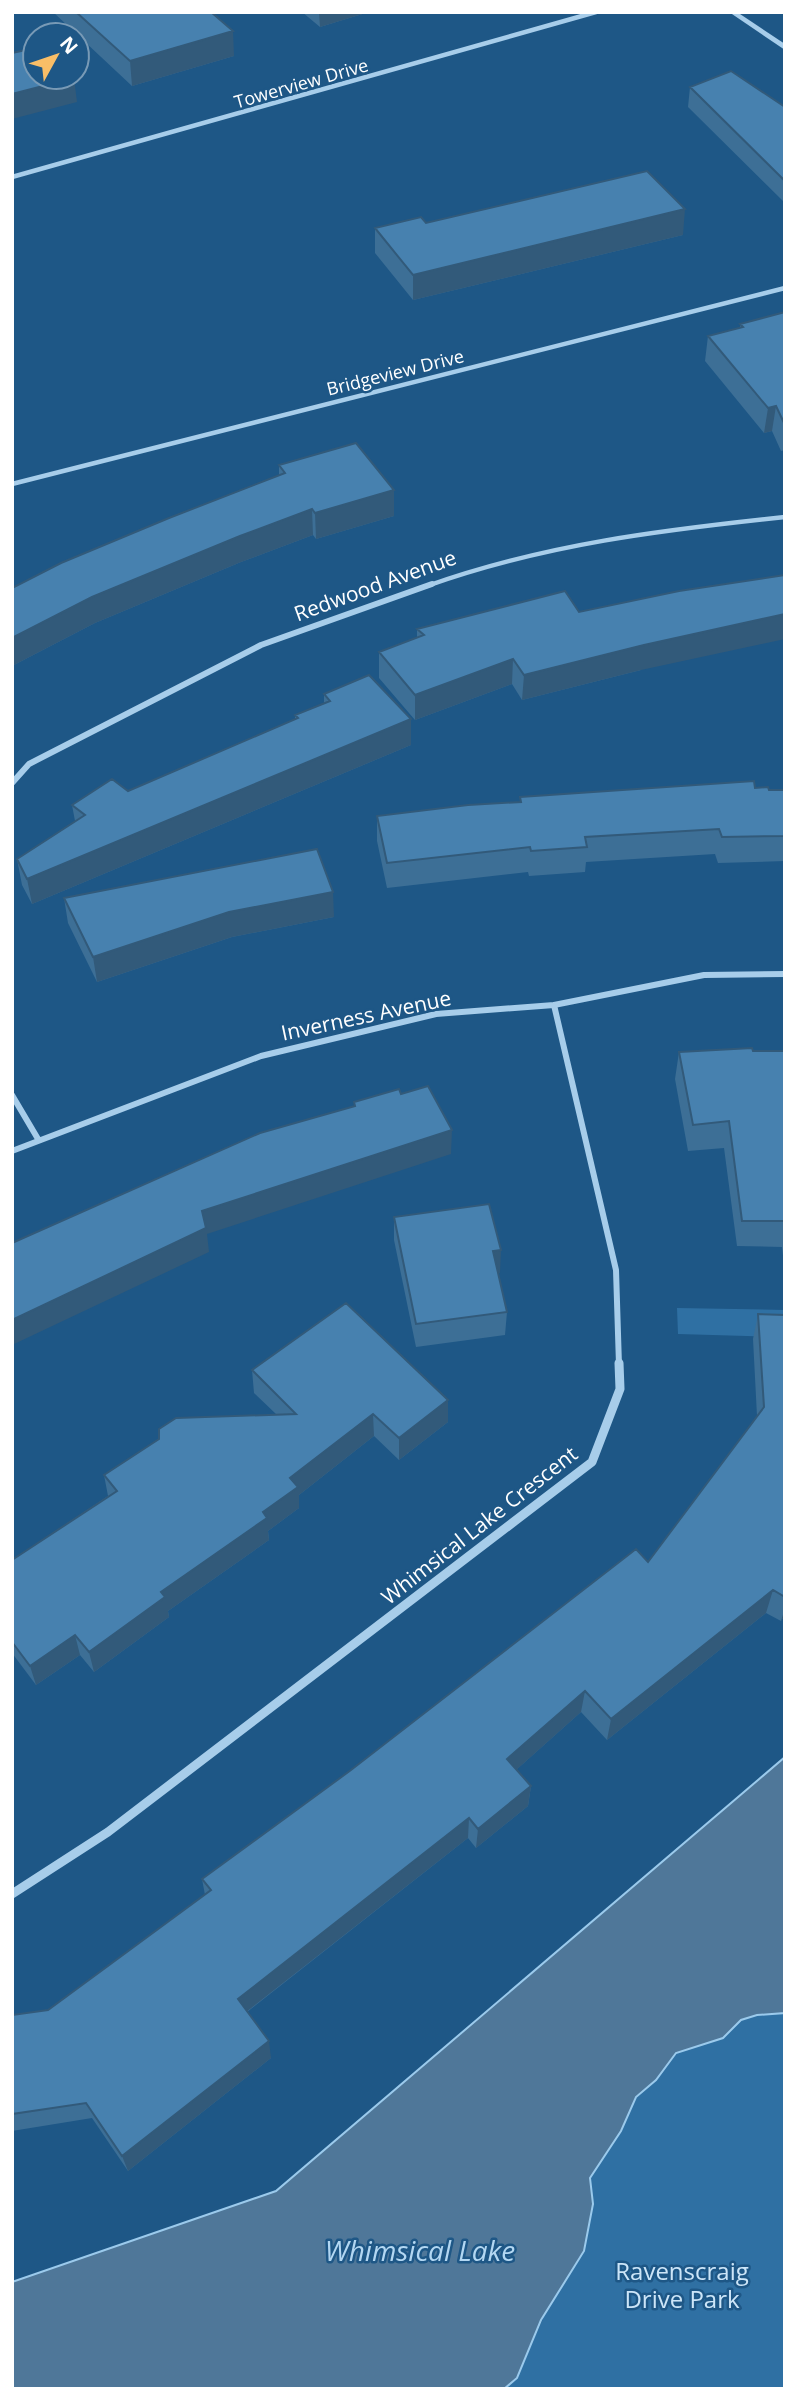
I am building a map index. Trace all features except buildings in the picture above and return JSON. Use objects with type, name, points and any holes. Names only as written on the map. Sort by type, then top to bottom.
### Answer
[{"type":"street","name":"Towerview Drive","points":[[12,177],[596,12]]},
{"type":"street","points":[[732,12],[785,48]]},
{"type":"street","name":"Bridgeview Drive","points":[[12,484],[785,288]]},
{"type":"street","name":"Redwood Avenue","points":[[12,783],[29,764],[261,645],[485,565],[643,532],[785,517]]},
{"type":"street","name":"Inverness Avenue","points":[[12,1151],[261,1056],[436,1014],[554,1005],[704,975],[785,974]]},
{"type":"street","name":"Whimsical Lake Crescent","points":[[12,1894],[108,1832],[592,1462],[620,1389],[616,1270],[554,1005]]},
{"type":"street","points":[[12,1095],[38,1139]]},
{"type":"green space","points":[[677,1308],[785,1310],[785,1337],[678,1334]]},
{"type":"green space","name":"Ravenscraig Drive Park","points":[[785,2013],[785,2389],[504,2389],[517,2378],[593,2204],[589,2178],[593,2169],[621,2131],[636,2097],[656,2080],[676,2053],[723,2038],[741,2020],[757,2015]]},
{"type":"water","name":"Whimsical Lake","points":[[785,1757],[785,2013],[757,2015],[741,2020],[723,2038],[676,2053],[656,2080],[636,2097],[621,2131],[590,2178],[593,2204],[584,2251],[541,2320],[517,2378],[504,2389],[12,2389],[12,2282],[276,2191]]}]
